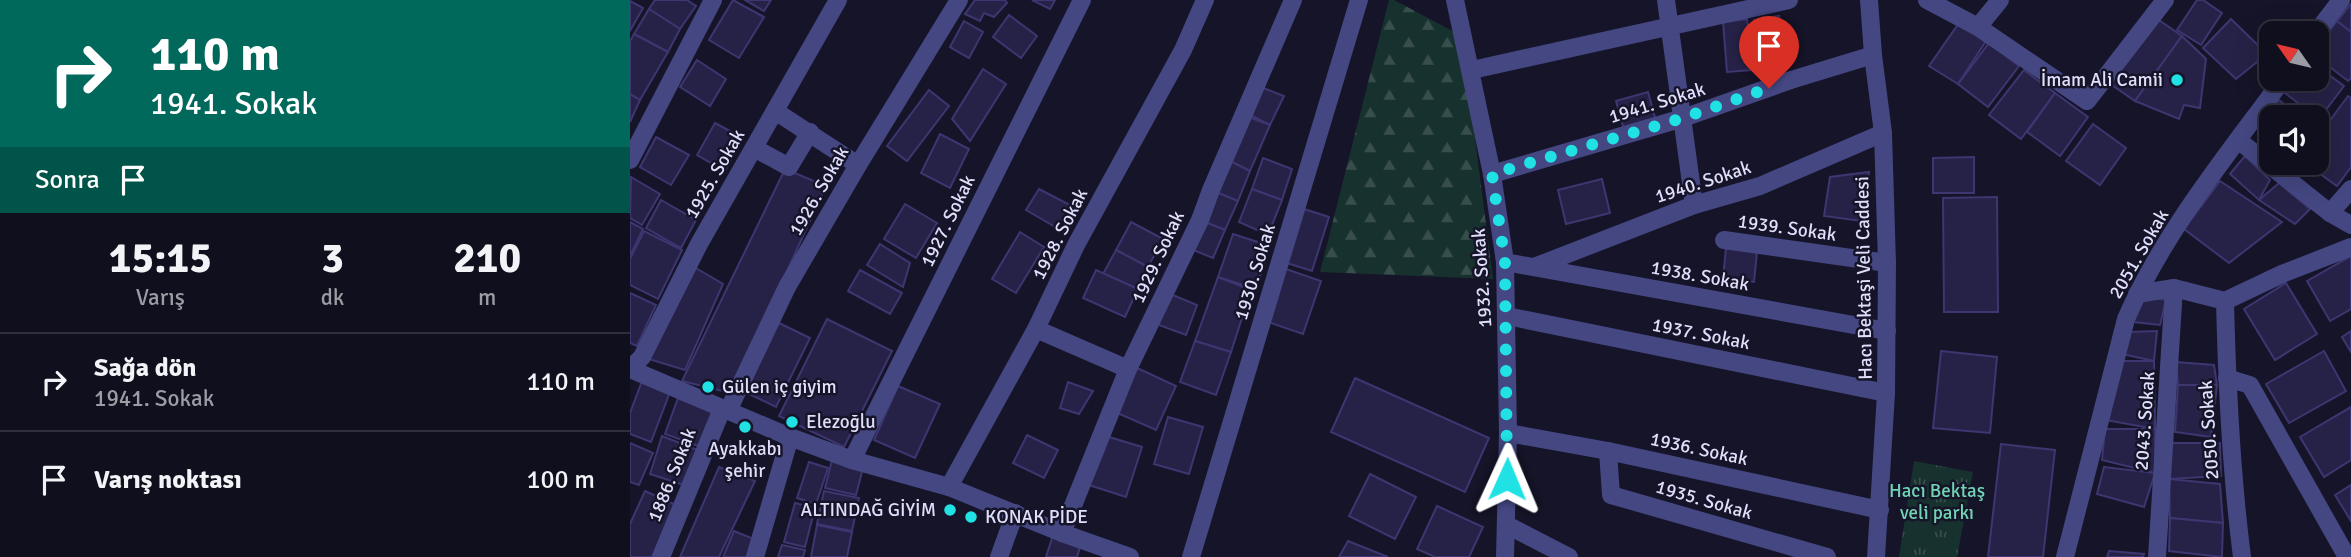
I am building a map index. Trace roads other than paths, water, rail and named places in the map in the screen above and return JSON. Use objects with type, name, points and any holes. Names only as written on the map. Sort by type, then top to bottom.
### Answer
[{"type":"street","points":[[630,160],[713,0]]},
{"type":"street","name":"1925. Sokak","points":[[630,369],[642,357],[699,244],[838,0]]},
{"type":"street","name":"1926. Sokak","points":[[725,410],[787,287],[959,0]]},
{"type":"street","name":"1927. Sokak","points":[[852,460],[1082,0]]},
{"type":"street","name":"1928. Sokak","points":[[949,487],[1036,328],[1076,244],[1183,50],[1205,0]]},
{"type":"street","name":"1929. Sokak","points":[[1062,533],[1128,369],[1200,220],[1293,0]]},
{"type":"street","name":"1930. Sokak","points":[[1191,557],[1359,0]]},
{"type":"street","name":"1932. Sokak","points":[[1455,0],[1492,174],[1505,262],[1508,433],[1505,557]]},
{"type":"street","points":[[1666,0],[1694,205]]},
{"type":"street","points":[[1472,70],[1789,0]]},
{"type":"street","name":"Hacı Bektaşi Veli Caddesi","points":[[1869,0],[1883,133],[1887,263],[1886,393],[1876,557]]},
{"type":"street","points":[[1927,0],[1978,27],[2087,101],[2165,0]]},
{"type":"street","points":[[1978,27],[2000,0]]},
{"type":"street","points":[[2325,21],[2341,0]]},
{"type":"street","name":"1941. Sokak","points":[[1492,174],[1683,118],[1873,55]]},
{"type":"street","name":"2051. Sokak","points":[[2065,557],[2126,319],[2137,294],[2178,226],[2274,91]]},
{"type":"street","points":[[775,111],[858,165]]},
{"type":"street","points":[[754,148],[789,167],[810,132]]},
{"type":"street","name":"1940. Sokak","points":[[1533,267],[1694,205],[1760,186],[1883,133]]},
{"type":"street","points":[[2238,141],[2330,213],[2351,225]]},
{"type":"street","points":[[2330,213],[2351,189]]},
{"type":"street","name":"1939. Sokak","points":[[1724,240],[1887,263]]},
{"type":"street","points":[[2137,294],[2174,288],[2225,301],[2282,274],[2351,247]]},
{"type":"street","name":"1938. Sokak","points":[[1505,262],[1887,331]]},
{"type":"street","name":"2043. Sokak","points":[[2157,557],[2174,288]]},
{"type":"street","name":"2050. Sokak","points":[[2225,301],[2234,492],[2242,557]]},
{"type":"street","name":"1937. Sokak","points":[[1507,316],[1886,393]]},
{"type":"street","points":[[1036,328],[1128,369]]},
{"type":"street","points":[[630,369],[790,437],[852,460],[949,487],[1062,533],[1093,551],[1130,557]]},
{"type":"street","points":[[2227,378],[2250,385],[2347,557]]},
{"type":"street","name":"1886. Sokak","points":[[661,557],[725,410]]},
{"type":"street","name":"1936. Sokak","points":[[1508,433],[1608,451],[1880,510]]},
{"type":"street","points":[[755,557],[790,437]]},
{"type":"street","name":"1935. Sokak","points":[[1608,451],[1611,495],[1827,557]]},
{"type":"street","points":[[999,557],[1015,513]]},
{"type":"street","points":[[1507,525],[1569,557]]},
{"type":"place","name":"İmam Ali Camii","points":[[2177,80]]},
{"type":"place","name":"Gülen iç giyim","points":[[708,387]]},
{"type":"place","name":"Elezoğlu","points":[[792,422]]},
{"type":"place","name":"Ayakkabı şehir","points":[[745,427]]},
{"type":"place","name":"ALTINDAĞ GİYİM","points":[[950,510]]},
{"type":"place","name":"KONAK PİDE","points":[[971,517]]},
{"type":"park label","name":"Hacı Bektaş veli parkı","points":[[1937,502]]}]
